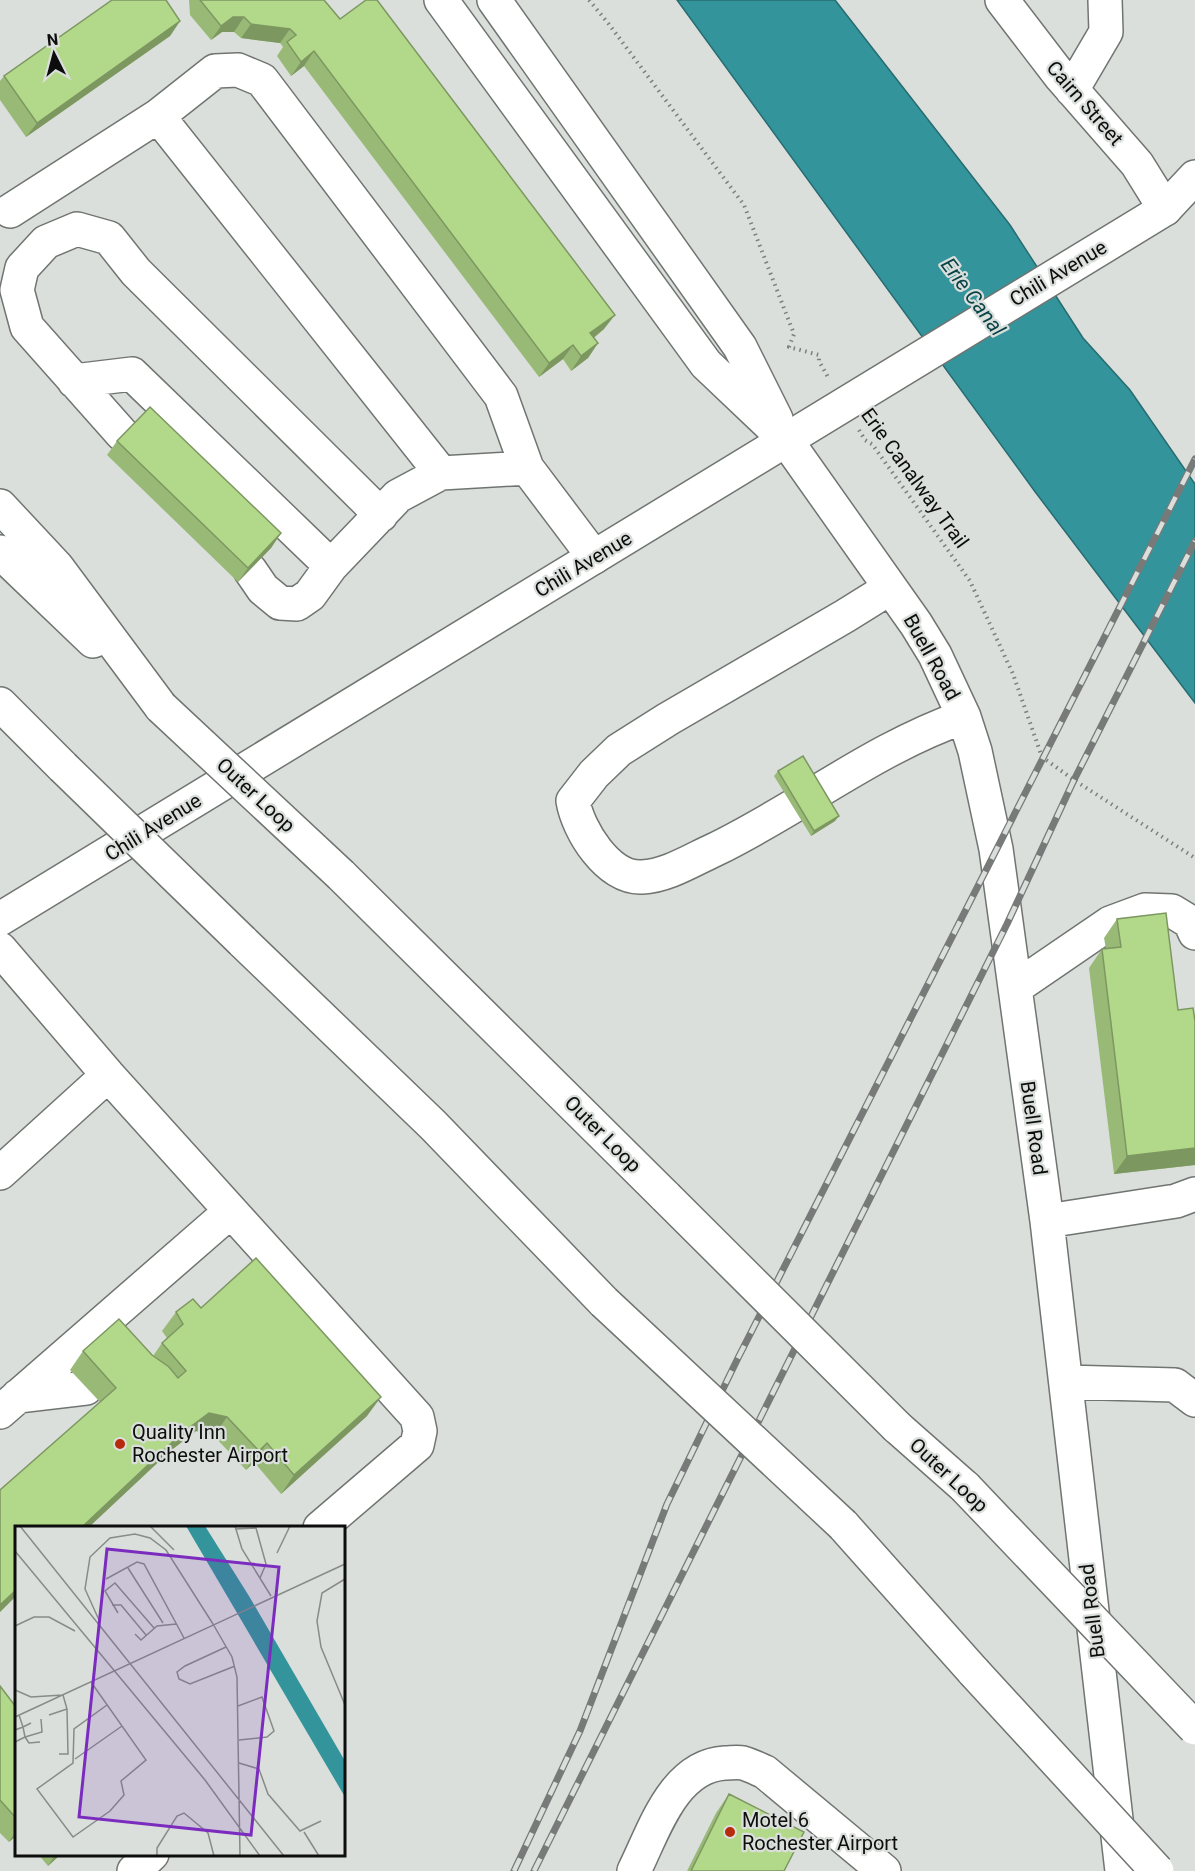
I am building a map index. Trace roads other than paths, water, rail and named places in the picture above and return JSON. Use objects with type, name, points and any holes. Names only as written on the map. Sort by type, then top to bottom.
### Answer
[{"type":"main road","points":[[441,0],[706,364],[786,440]]},
{"type":"main road","points":[[494,0],[740,347],[786,440]]},
{"type":"main road","name":"Cairn Street","points":[[1002,0],[1072,90],[1137,164],[1180,205]]},
{"type":"main road","points":[[1072,90],[1106,32],[1105,0]]},
{"type":"main road","points":[[10,211],[158,116],[215,71],[238,70],[262,80],[501,396],[527,468],[594,557]]},
{"type":"main road","points":[[158,116],[441,473]]},
{"type":"main road","name":"Chili Avenue","points":[[0,919],[1089,254],[1180,205],[1195,177]]},
{"type":"main road","points":[[122,434],[27,327],[17,290],[22,268],[46,242],[77,229],[109,238],[136,272],[381,515]]},
{"type":"main road","points":[[74,381],[132,374],[331,566]]},
{"type":"main road","name":"Buell Road","points":[[786,440],[935,655],[964,717],[975,751],[996,849],[1047,1221],[1122,1871]]},
{"type":"main road","points":[[250,570],[263,589],[280,603],[297,604],[310,595],[331,566],[398,496],[441,473],[527,468]]},
{"type":"main road","points":[[0,506],[57,567],[161,707]]},
{"type":"main road","name":"Outer Loop","points":[[0,552],[161,707],[341,875],[897,1426],[965,1487],[1195,1728]]},
{"type":"main road","points":[[890,588],[619,750],[594,774],[573,801],[577,820],[603,859],[631,876],[641,878],[669,870],[761,826],[842,777],[921,734],[964,717]]},
{"type":"main road","points":[[0,704],[433,1125],[604,1302],[843,1525],[1157,1871]]},
{"type":"main road","points":[[1015,988],[1110,923],[1144,910],[1172,911],[1190,922],[1195,933]]},
{"type":"main road","points":[[0,949],[108,1075],[417,1417],[420,1431],[417,1445],[321,1526]]},
{"type":"main road","points":[[0,1173],[108,1075]]},
{"type":"main road","points":[[1047,1221],[1176,1201],[1195,1194]]},
{"type":"main road","points":[[9,1404],[231,1211]]},
{"type":"main road","points":[[123,1344],[127,1302]]},
{"type":"main road","points":[[1066,1382],[1175,1385],[1195,1400]]},
{"type":"main road","points":[[9,1404],[86,1388]]},
{"type":"main road","points":[[634,1871],[672,1793],[687,1777],[702,1767],[741,1762],[765,1772],[884,1871]]},
{"type":"main road","points":[[134,1871],[150,1856]]},
{"type":"water","name":"Erie Canal","points":[[677,0],[835,0],[1010,225],[1083,338],[1130,390],[1195,484],[1195,703],[1036,493]]},
{"type":"railway","points":[[514,1871],[580,1731],[667,1504],[738,1358],[1195,459]]},
{"type":"railway","points":[[534,1871],[1007,924],[1074,780],[1195,541]]},
{"type":"place","name":"Quality Inn Rochester Airport","points":[[120,1444]]},
{"type":"place","name":"Motel 6 Rochester Airport","points":[[730,1832]]}]
